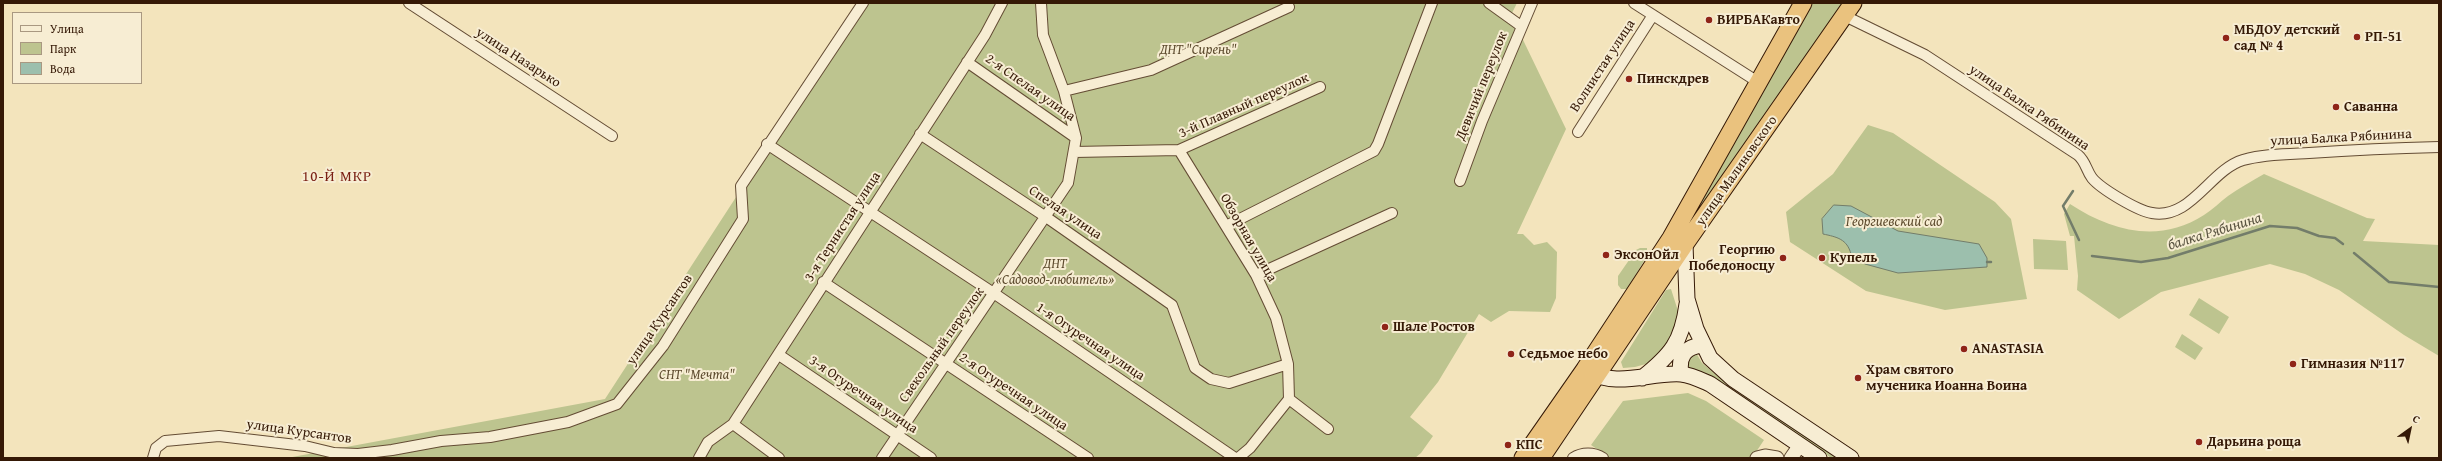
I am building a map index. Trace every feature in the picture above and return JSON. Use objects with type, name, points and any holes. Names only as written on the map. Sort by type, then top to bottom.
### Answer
[{"type":"highway","name":"улица Малиновского","points":[[1542,457],[1670,238],[1803,3]]},
{"type":"highway","name":"улица Малиновского","points":[[1523,458],[1591,373],[1685,244],[1849,9]]},
{"type":"main road","points":[[1642,378],[1665,360],[1675,346],[1682,332],[1687,299],[1685,244]]},
{"type":"main road","points":[[1687,299],[1702,345],[1718,367],[1733,379],[1851,458]]},
{"type":"main road","points":[[1681,374],[1680,360],[1683,353],[1694,346],[1702,345]]},
{"type":"main road","points":[[1591,373],[1622,380],[1681,374],[1710,384],[1819,458]]},
{"type":"street","name":"улица Назарько","points":[[409,3],[612,136]]},
{"type":"street","name":"улица Курсантов","points":[[153,458],[156,448],[165,441],[220,436],[304,446],[334,453],[358,454],[392,450],[441,441],[490,437],[568,422],[617,404],[663,346],[743,219],[741,186],[768,144],[821,69],[863,3]]},
{"type":"street","name":"3-я Тернистая улица","points":[[699,458],[708,442],[733,424],[823,282],[967,62],[1002,3]]},
{"type":"street","name":"Свекольный переулок","points":[[882,458],[995,294],[1068,183],[1076,138],[1064,91],[1043,34],[1042,3]]},
{"type":"street","points":[[1226,226],[1374,151],[1432,3]]},
{"type":"street","points":[[1489,3],[1521,26]]},
{"type":"street","name":"Девичий переулок","points":[[1460,181],[1482,121],[1532,3]]},
{"type":"street","points":[[1634,3],[1758,82]]},
{"type":"street","points":[[1064,91],[1151,70],[1289,7]]},
{"type":"street","name":"улица Балка Рябинина","points":[[1849,9],[1925,55],[2078,155],[2086,162],[2093,179],[2126,202],[2152,213],[2171,213],[2193,198],[2230,166],[2243,160],[2273,155],[2439,147]]},
{"type":"street","name":"Волнистая улица","points":[[1578,132],[1653,15]]},
{"type":"street","name":"2-я Спелая улица","points":[[967,62],[1076,138]]},
{"type":"street","name":"3-й Плавный переулок","points":[[1179,150],[1320,87]]},
{"type":"street","name":"Спелая улица","points":[[920,134],[1046,216],[1172,305],[1195,368],[1211,379],[1229,383],[1288,364]]},
{"type":"street","name":"1-я Огуречная улица","points":[[768,144],[995,294],[1235,458]]},
{"type":"street","points":[[1074,152],[1179,150]]},
{"type":"street","name":"Обзорная улица","points":[[1179,150],[1256,275],[1276,318],[1288,364],[1289,399]]},
{"type":"street","points":[[1256,275],[1392,213]]},
{"type":"street","name":"2-я Огуречная улица","points":[[823,282],[1088,458]]},
{"type":"street","name":"3-я Огуречная улица","points":[[778,355],[898,434],[931,458]]},
{"type":"street","points":[[1238,458],[1250,448],[1289,399],[1328,429]]},
{"type":"street","points":[[733,424],[779,458]]},
{"type":"street","points":[[1791,458],[1800,445]]},
{"type":"street","points":[[1573,458],[1579,454],[1590,453],[1603,458]]},
{"type":"street","points":[[1757,458],[1765,456],[1777,458]]},
{"type":"green space","name":"ДНТ «Садовод-любитель»","points":[[862,3],[1517,3],[1511,15],[1566,129],[1517,234],[1523,234],[1534,245],[1547,242],[1557,252],[1556,298],[1550,312],[1509,311],[1491,322],[1479,314],[1438,382],[1410,417],[1433,436],[1421,453],[1415,458],[287,458],[605,399]]},
{"type":"green space","points":[[1813,3],[1845,3],[1754,135],[1702,204],[1699,203]]},
{"type":"green space","name":"Георгиевский сад","points":[[1868,125],[1893,133],[1995,202],[2011,219],[2027,299],[1945,310],[1866,291],[1790,242],[1786,212],[1833,174]]},
{"type":"green space","points":[[2264,174],[2367,218],[2375,219],[2363,241],[2439,245],[2439,356],[2404,335],[2339,290],[2305,274],[2270,264],[2161,292],[2119,319],[2077,290],[2078,276],[2074,236],[2070,236],[2064,214],[2070,204],[2102,221],[2119,227],[2153,231],[2170,229],[2187,224],[2204,215],[2232,193]]},
{"type":"green space","points":[[2033,239],[2066,241],[2068,270],[2034,269]]},
{"type":"green space","points":[[1640,248],[1647,248],[1647,256],[1627,289],[1621,289],[1618,285],[1618,276],[1636,250]]},
{"type":"green space","points":[[1671,289],[1679,314],[1677,333],[1653,362],[1635,367],[1623,368],[1621,362],[1666,290]]},
{"type":"green space","points":[[2199,298],[2229,317],[2219,334],[2189,315]]},
{"type":"green space","points":[[2182,334],[2203,348],[2195,360],[2175,347]]},
{"type":"green space","points":[[1695,351],[1702,363],[1714,373],[1837,458],[1831,458],[1712,376],[1685,367],[1685,362]]},
{"type":"green space","points":[[1688,393],[1706,401],[1764,440],[1752,458],[1610,458],[1591,445],[1623,401]]},
{"type":"water","points":[[1834,205],[1851,206],[1898,231],[1979,244],[1987,258],[1987,267],[1898,273],[1865,264],[1851,254],[1844,242],[1837,238],[1823,234],[1822,219]]},
{"type":"waterway","points":[[2073,191],[2063,206],[2079,240]]},
{"type":"waterway","name":"балка Рябинина","points":[[2092,256],[2141,262],[2168,258],[2270,226],[2297,228],[2319,236],[2335,238],[2343,244]]},
{"type":"waterway","name":"балка Рябинина","points":[[2354,253],[2389,282],[2439,287]]},
{"type":"place","name":"ВИРБАКавто","points":[[1709,20]]},
{"type":"place","name":"РП-51","points":[[2357,37]]},
{"type":"place","name":"МБДОУ детский сад № 4","points":[[2226,38]]},
{"type":"place","name":"Пинскдрев","points":[[1629,79]]},
{"type":"place","name":"Саванна","points":[[2336,107]]},
{"type":"place","name":"ЭксонОйл","points":[[1606,255]]},
{"type":"place","name":"Георгию Победоносцу","points":[[1783,258]]},
{"type":"place","name":"Купель","points":[[1822,258]]},
{"type":"place","name":"Шале Ростов","points":[[1385,327]]},
{"type":"place","name":"ANASTASIA","points":[[1964,349]]},
{"type":"place","name":"Седьмое небо","points":[[1511,354]]},
{"type":"place","name":"Гимназия №117","points":[[2293,364]]},
{"type":"place","name":"Храм святого мученика Иоанна Воина","points":[[1858,378]]},
{"type":"place","name":"Дарьина роща","points":[[2199,442]]},
{"type":"place","name":"КПС","points":[[1508,445]]},
{"type":"district","name":"10-Й МКР","points":[[337,177]]},
{"type":"park label","name":"ДНТ \"Сирень\"","points":[[1198,50]]},
{"type":"park label","name":"СНТ \"Мечта\"","points":[[697,375]]}]
